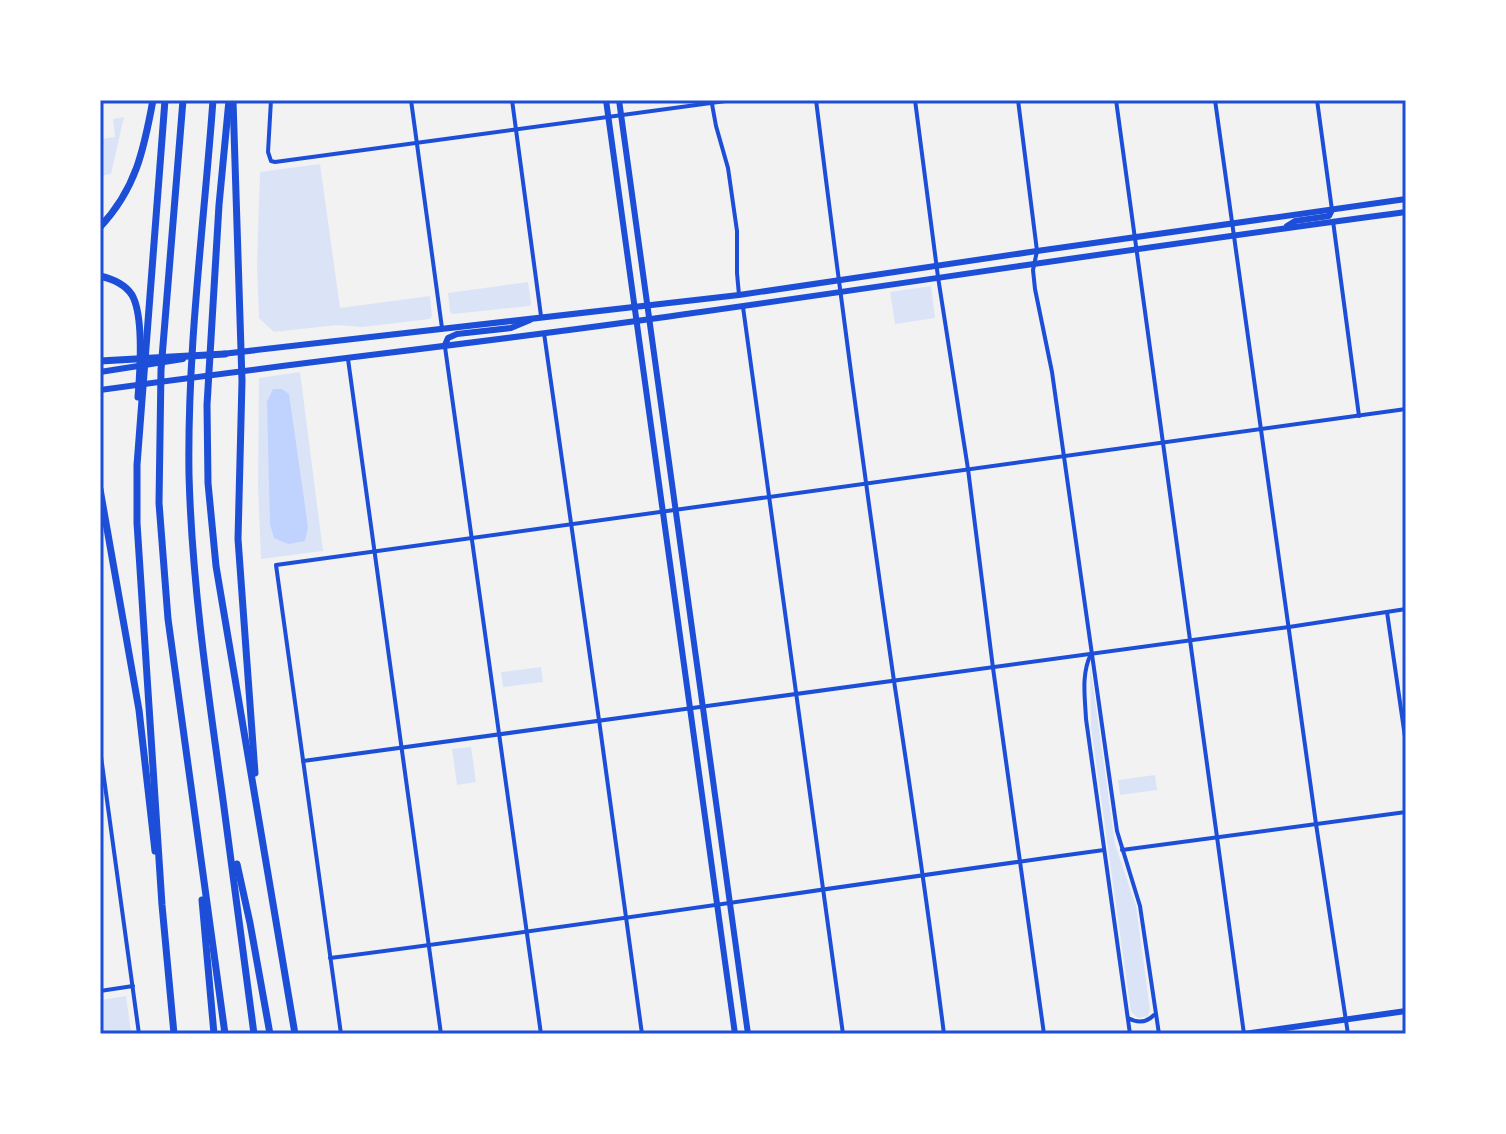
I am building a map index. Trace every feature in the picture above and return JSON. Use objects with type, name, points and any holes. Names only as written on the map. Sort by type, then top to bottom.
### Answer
[{"type":"highway","points":[[100,227],[119,203],[138,168],[153,100]]},
{"type":"highway","points":[[165,100],[144,332],[137,523],[162,905],[174,1034]]},
{"type":"highway","points":[[183,100],[164,329],[159,413],[159,503],[164,581],[225,1034]]},
{"type":"highway","points":[[213,100],[195,327],[189,471],[195,589],[254,1034]]},
{"type":"highway","points":[[231,100],[219,205],[207,405],[208,483],[213,539],[247,757],[295,1034]]},
{"type":"highway","points":[[231,100],[241,371],[238,539],[258,808]]},
{"type":"highway","points":[[100,276],[114,280],[131,293],[144,332]]},
{"type":"highway","points":[[100,361],[225,354]]},
{"type":"highway","points":[[100,489],[139,710],[162,905]]},
{"type":"highway","points":[[226,814],[270,1034]]},
{"type":"highway","points":[[195,819],[214,1034]]},
{"type":"main road","points":[[606,100],[735,1034]]},
{"type":"main road","points":[[619,100],[748,1034]]},
{"type":"main road","points":[[100,372],[240,351],[739,295],[1406,199]]},
{"type":"main road","points":[[1284,229],[1295,221],[1329,216],[1332,210]]},
{"type":"main road","points":[[100,390],[649,319],[1406,212]]},
{"type":"main road","points":[[445,345],[448,338],[457,334],[511,328],[541,316]]},
{"type":"main road","points":[[1244,1034],[1406,1011]]},
{"type":"street","points":[[271,100],[268,152],[271,161],[280,162],[733,100]]},
{"type":"street","points":[[411,100],[442,328]]},
{"type":"street","points":[[512,100],[541,316]]},
{"type":"street","points":[[816,100],[838,280],[944,1034]]},
{"type":"street","points":[[915,100],[1044,1034]]},
{"type":"street","points":[[1018,100],[1037,251],[1033,270],[1035,289],[1052,372],[1117,831],[1140,906],[1159,1034]]},
{"type":"street","points":[[1116,100],[1244,1034]]},
{"type":"street","points":[[1215,100],[1348,1034]]},
{"type":"street","points":[[1317,100],[1332,210]]},
{"type":"street","points":[[712,103],[728,168],[737,231],[739,295]]},
{"type":"street","points":[[1333,221],[1359,416]]},
{"type":"street","points":[[743,306],[843,1034]]},
{"type":"street","points":[[544,333],[642,1034]]},
{"type":"street","points":[[445,345],[541,1034]]},
{"type":"street","points":[[347,357],[441,1034]]},
{"type":"street","points":[[341,1034],[276,565],[1406,409]]},
{"type":"street","points":[[303,761],[1406,609]]},
{"type":"street","points":[[1387,612],[1406,744]]},
{"type":"street","points":[[1091,654],[1084,680],[1086,719],[1130,1034]]},
{"type":"street","points":[[100,749],[103,790],[139,1034]]},
{"type":"street","points":[[1122,850],[1406,812]]},
{"type":"street","points":[[330,958],[1104,850]]},
{"type":"street","points":[[100,991],[133,986]]},
{"type":"street","points":[[1128,1018],[1147,1021],[1155,1013]]},
{"type":"shaded area","points":[[124,117],[111,174],[100,176],[100,139],[115,137],[113,119]]},
{"type":"shaded area","points":[[320,164],[340,308],[430,296],[430,319],[274,332],[259,318],[260,172]]},
{"type":"shaded area","points":[[528,282],[530,306],[450,312],[448,293]]},
{"type":"shaded area","points":[[931,286],[935,318],[895,324],[890,292]]},
{"type":"shaded area","points":[[300,372],[323,551],[261,559],[259,378]]},
{"type":"shaded area","points":[[1090,664],[1115,844],[1136,906],[1150,1010],[1148,1016],[1138,1018],[1131,1012],[1091,727]]},
{"type":"shaded area","points":[[541,667],[543,682],[503,687],[501,672]]},
{"type":"shaded area","points":[[471,747],[476,782],[457,785],[452,749]]},
{"type":"shaded area","points":[[1155,775],[1157,790],[1120,795],[1118,780]]},
{"type":"shaded area","points":[[126,996],[131,1032],[100,1034],[100,1000]]},
{"type":"water","points":[[273,389],[282,389],[289,394],[308,527],[305,541],[288,544],[274,538],[270,524],[267,402]]}]
